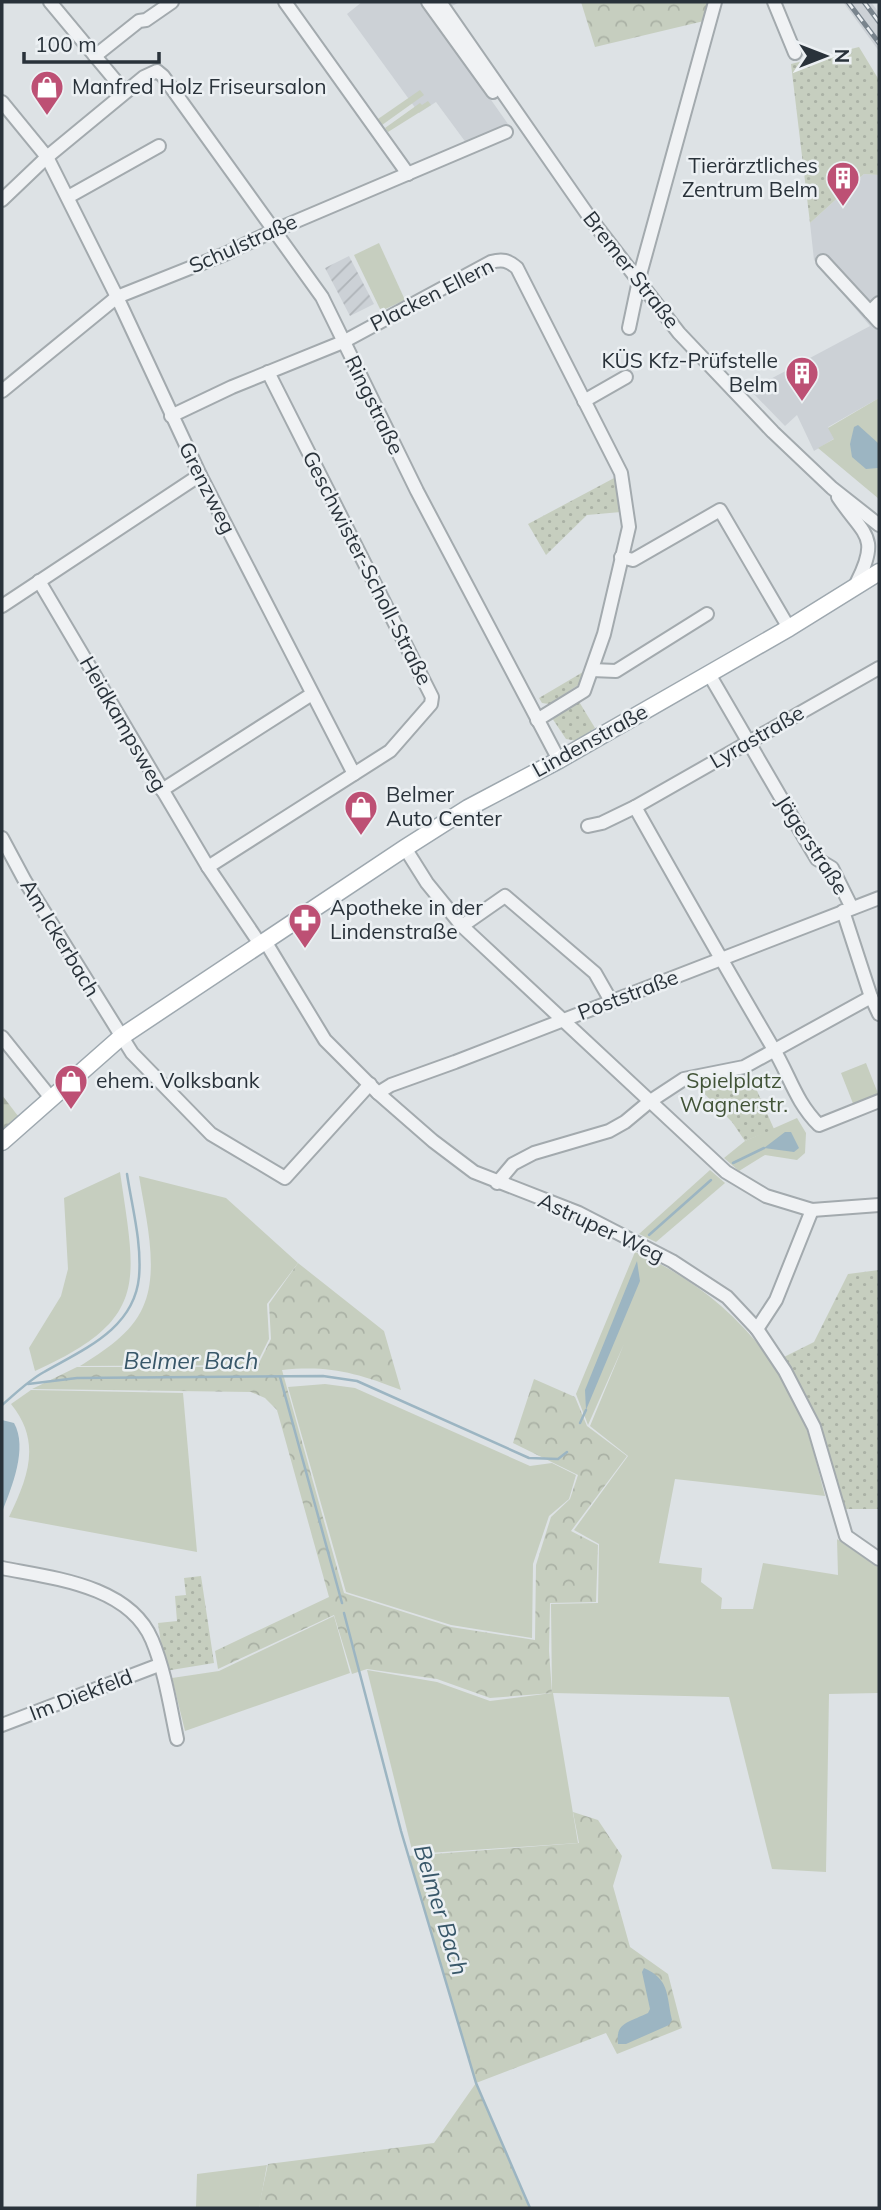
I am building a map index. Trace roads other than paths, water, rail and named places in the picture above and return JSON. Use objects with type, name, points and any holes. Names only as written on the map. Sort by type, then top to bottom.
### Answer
[{"type":"main road","name":"Lindenstraße","points":[[2,1142],[121,1037],[405,848],[468,808],[559,760],[789,628],[879,572]]},
{"type":"street","points":[[2,200],[47,157],[125,92],[50,2]]},
{"type":"street","points":[[94,56],[139,21],[146,20],[172,2]]},
{"type":"street","points":[[285,2],[408,174]]},
{"type":"street","name":"Bremer Straße","points":[[428,2],[520,129],[542,151],[639,284],[679,333],[773,432],[832,488],[879,525]]},
{"type":"street","name":"Bremer Straße","points":[[440,2],[534,135],[542,151]]},
{"type":"street","points":[[629,328],[715,2]]},
{"type":"street","points":[[774,2],[795,53]]},
{"type":"street","name":"Ringstraße","points":[[125,92],[150,73],[157,71],[322,297],[410,477],[559,760]]},
{"type":"street","name":"Grenzweg","points":[[2,103],[47,157],[68,197],[200,475],[354,775]]},
{"type":"street","name":"Schulstraße","points":[[2,391],[117,297],[225,254],[272,231],[506,132]]},
{"type":"street","points":[[68,197],[159,146]]},
{"type":"street","name":"Placken Ellern","points":[[171,416],[343,342],[491,262],[501,259],[510,261],[517,268],[621,473],[629,527],[604,634],[584,691],[537,720]]},
{"type":"street","points":[[823,261],[874,308],[879,322]]},
{"type":"street","name":"Geschwister-Scholl-Straße","points":[[208,867],[390,751],[427,710],[432,697],[268,372]]},
{"type":"street","points":[[584,401],[626,377]]},
{"type":"street","points":[[2,606],[200,475]]},
{"type":"street","points":[[832,488],[848,512],[870,533],[876,545],[872,561],[849,591]]},
{"type":"street","points":[[621,558],[633,560],[720,510],[789,628]]},
{"type":"street","name":"Heidkampsweg","points":[[39,581],[208,867],[262,942]]},
{"type":"street","points":[[592,670],[617,671],[707,614]]},
{"type":"street","name":"Lyrastraße","points":[[587,826],[602,823],[635,807],[879,668]]},
{"type":"street","name":"Jägerstraße","points":[[709,674],[817,859],[832,868],[847,909],[871,997],[879,1014]]},
{"type":"street","points":[[162,790],[312,694]]},
{"type":"street","points":[[635,807],[720,959],[776,1051],[804,1111],[819,1125],[875,1103]]},
{"type":"street","name":"Am Ickerbach","points":[[2,838],[25,881],[121,1037],[145,1068],[211,1134],[285,1178],[374,1089]]},
{"type":"street","points":[[405,848],[427,883],[462,926],[726,1172],[766,1196],[812,1210],[879,1205]]},
{"type":"street","points":[[462,926],[505,896],[595,973],[611,1001]]},
{"type":"street","name":"Poststraße","points":[[374,1089],[391,1085],[879,898]]},
{"type":"street","name":"Astruper Weg","points":[[262,942],[325,1040],[374,1089],[454,1157],[474,1172],[497,1183],[579,1213],[673,1261],[727,1297],[757,1329],[785,1371],[814,1427],[835,1507],[846,1536],[879,1559]]},
{"type":"street","points":[[497,1183],[513,1164],[534,1153],[609,1131],[684,1079],[744,1067],[871,997]]},
{"type":"street","points":[[2,1037],[51,1098]]},
{"type":"street","points":[[757,1329],[776,1300],[812,1210]]},
{"type":"street","points":[[2,1568],[82,1584],[120,1603],[142,1623],[151,1639],[159,1665],[177,1739]]},
{"type":"street","name":"Im Diekfeld","points":[[2,1725],[159,1665]]},
{"type":"water","points":[[858,425],[878,443],[878,468],[866,469],[852,457],[850,444],[854,427]]},
{"type":"water","points":[[785,1132],[791,1132],[799,1148],[794,1152],[764,1148]]},
{"type":"water","points":[[637,1261],[640,1281],[586,1410],[585,1390]]},
{"type":"water","points":[[2,1420],[14,1423],[18,1433],[19,1456],[2,1512]]},
{"type":"water","points":[[644,1968],[663,1983],[672,2020],[669,2025],[626,2044],[618,2044],[621,2027],[648,2013],[650,2009],[642,1972]]},
{"type":"waterway","points":[[733,1163],[764,1148]]},
{"type":"waterway","points":[[2,1405],[33,1379],[105,1335],[128,1311],[135,1295],[140,1264],[127,1174]]},
{"type":"waterway","points":[[649,1235],[711,1180]]},
{"type":"waterway","points":[[28,1384],[77,1378],[323,1376],[357,1381],[529,1458],[558,1459],[567,1452]]},
{"type":"waterway","name":"Belmer Bach","points":[[280,1377],[342,1603]]},
{"type":"waterway","points":[[580,1423],[586,1410]]},
{"type":"waterway","name":"Belmer Bach","points":[[344,1613],[401,1831],[476,2083],[530,2208]]},
{"type":"railway","points":[[848,2],[879,43]]},
{"type":"railway","points":[[864,2],[879,22]]},
{"type":"place","name":"Manfred Holz Friseursalon","points":[[47,117]]},
{"type":"place","name":"Tierärztliches Zentrum Belm","points":[[843,208]]},
{"type":"place","name":"KÜS Kfz-Prüfstelle Belm","points":[[802,403]]},
{"type":"place","name":"Belmer Auto Center","points":[[361,837]]},
{"type":"place","name":"Apotheke in der Lindenstraße","points":[[305,950]]},
{"type":"place","name":"ehem. Volksbank","points":[[71,1111]]},
{"type":"park label","name":"Spielplatz Wagnerstr.","points":[[734,1093]]}]
